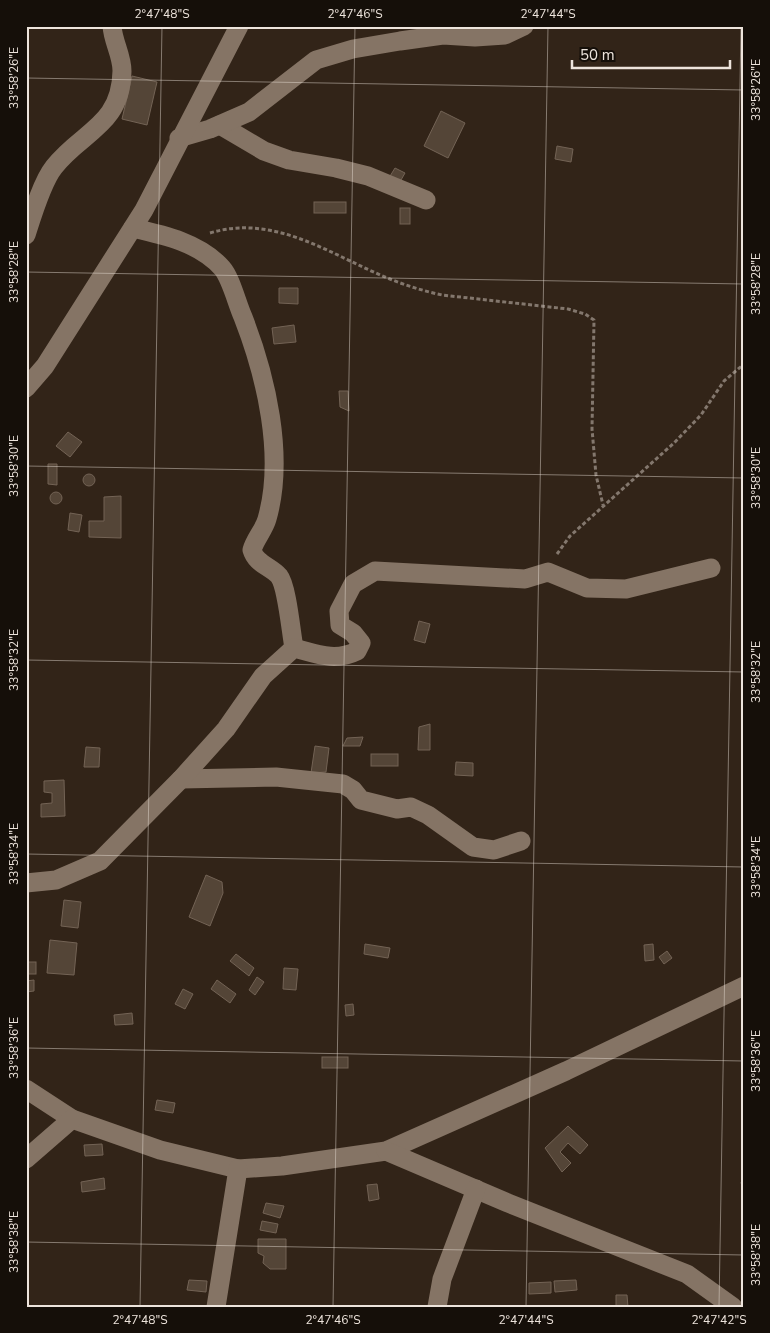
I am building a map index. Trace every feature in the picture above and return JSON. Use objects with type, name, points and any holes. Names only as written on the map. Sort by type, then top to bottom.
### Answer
[{"type":"street","points":[[26,235],[53,168],[99,127],[114,107],[122,72],[121,59],[112,26]]},
{"type":"street","points":[[26,388],[45,366],[133,228],[239,26]]},
{"type":"street","points":[[179,138],[220,125],[249,112],[316,60],[352,49],[444,35],[475,37],[505,35],[524,26]]},
{"type":"street","points":[[220,125],[272,154],[290,160],[368,176],[426,200]]},
{"type":"street","points":[[133,228],[180,241],[203,252],[223,269],[257,354],[274,439],[272,491],[266,520],[252,550],[254,557],[279,577],[286,595],[288,621],[294,648]]},
{"type":"street","points":[[294,648],[332,658],[345,657],[357,651],[361,643],[353,633],[340,625],[339,611],[353,584],[375,572],[525,579],[548,572],[587,588],[626,589],[711,568]]},
{"type":"street","points":[[26,883],[56,880],[100,861],[181,779],[226,729],[263,676],[294,648]]},
{"type":"street","points":[[181,779],[276,777],[343,784],[354,790],[361,800],[397,809],[411,807],[428,814],[473,847],[494,850],[521,841]]},
{"type":"street","points":[[26,1089],[72,1119],[160,1150],[238,1169],[282,1166],[386,1151],[566,1071],[744,986]]},
{"type":"street","points":[[26,1159],[72,1119]]},
{"type":"street","points":[[386,1151],[687,1274],[733,1307]]},
{"type":"street","points":[[216,1307],[238,1169]]},
{"type":"street","points":[[437,1307],[442,1279],[476,1189]]},
{"type":"path","points":[[180,241],[220,230],[256,227],[301,238],[390,279],[421,290],[568,309],[585,314],[594,320],[595,328],[592,429],[596,475],[603,505]]},
{"type":"path","points":[[548,572],[570,536],[674,443],[700,415],[724,380],[744,364]]},
{"type":"building","points":[[132,76],[157,82],[147,125],[122,119]]},
{"type":"building","points":[[441,111],[465,123],[448,158],[424,146]]},
{"type":"building","points":[[557,146],[573,149],[571,162],[555,159]]},
{"type":"building","points":[[395,168],[405,173],[397,187],[387,181]]},
{"type":"building","points":[[314,202],[346,202],[346,213],[314,213]]},
{"type":"building","points":[[400,208],[410,208],[410,224],[400,224]]},
{"type":"building","points":[[279,288],[298,288],[298,304],[279,303]]},
{"type":"building","points":[[294,325],[296,342],[274,344],[272,328]]},
{"type":"building","points":[[339,391],[348,391],[349,411],[340,407]]},
{"type":"building","points":[[68,432],[82,442],[70,457],[56,446]]},
{"type":"building","points":[[48,464],[57,464],[57,485],[48,484]]},
{"type":"building","points":[[87,474],[91,474],[95,480],[91,486],[87,486],[83,482],[83,478]]},
{"type":"building","points":[[54,492],[58,492],[62,498],[58,504],[54,504],[50,500],[50,496]]},
{"type":"building","points":[[121,496],[121,538],[89,537],[89,521],[104,521],[104,497]]},
{"type":"building","points":[[70,513],[82,515],[79,532],[68,530]]},
{"type":"building","points":[[419,621],[430,624],[425,643],[414,640]]},
{"type":"building","points":[[430,724],[430,750],[418,750],[419,727]]},
{"type":"building","points":[[363,737],[360,746],[343,746],[347,738]]},
{"type":"building","points":[[315,746],[329,748],[326,772],[311,773]]},
{"type":"building","points":[[86,747],[100,748],[99,767],[84,767]]},
{"type":"building","points":[[371,754],[398,754],[398,766],[371,766]]},
{"type":"building","points":[[456,762],[473,763],[473,776],[455,775]]},
{"type":"building","points":[[64,780],[65,816],[41,817],[41,804],[52,803],[52,793],[44,792],[44,781]]},
{"type":"building","points":[[206,875],[222,882],[223,893],[210,926],[189,917]]},
{"type":"building","points":[[64,900],[81,902],[78,928],[61,926]]},
{"type":"building","points":[[50,940],[77,943],[74,975],[47,973]]},
{"type":"building","points":[[365,944],[390,948],[388,958],[364,954]]},
{"type":"building","points":[[653,944],[654,960],[645,961],[644,945]]},
{"type":"building","points":[[667,951],[672,958],[664,964],[659,957]]},
{"type":"building","points":[[236,954],[254,968],[249,976],[230,961]]},
{"type":"building","points":[[26,962],[36,962],[36,974],[26,974]]},
{"type":"building","points":[[284,968],[298,969],[296,990],[283,989]]},
{"type":"building","points":[[257,977],[264,982],[255,995],[249,990]]},
{"type":"building","points":[[34,980],[34,991],[26,992],[26,981]]},
{"type":"building","points":[[217,980],[236,994],[230,1003],[211,989]]},
{"type":"building","points":[[183,989],[193,994],[185,1009],[175,1004]]},
{"type":"building","points":[[353,1004],[354,1015],[346,1016],[345,1005]]},
{"type":"building","points":[[132,1013],[133,1024],[115,1025],[114,1015]]},
{"type":"building","points":[[322,1057],[348,1057],[348,1068],[322,1068]]},
{"type":"building","points":[[157,1100],[175,1103],[173,1113],[155,1110]]},
{"type":"building","points":[[568,1126],[588,1145],[580,1154],[568,1143],[560,1152],[571,1163],[562,1172],[545,1148]]},
{"type":"building","points":[[102,1144],[103,1155],[85,1156],[84,1145]]},
{"type":"building","points":[[104,1178],[105,1189],[82,1192],[81,1182]]},
{"type":"building","points":[[377,1184],[379,1199],[369,1201],[367,1185]]},
{"type":"building","points":[[266,1203],[284,1206],[280,1218],[263,1213]]},
{"type":"building","points":[[262,1221],[278,1224],[276,1233],[260,1230]]},
{"type":"building","points":[[258,1239],[286,1239],[286,1269],[270,1269],[263,1263],[264,1256],[258,1253]]},
{"type":"building","points":[[189,1280],[207,1281],[206,1292],[187,1290]]},
{"type":"building","points":[[576,1280],[577,1290],[555,1292],[554,1281]]},
{"type":"building","points":[[551,1282],[551,1293],[529,1294],[529,1283]]},
{"type":"building","points":[[616,1295],[627,1295],[628,1307],[616,1307]]}]
